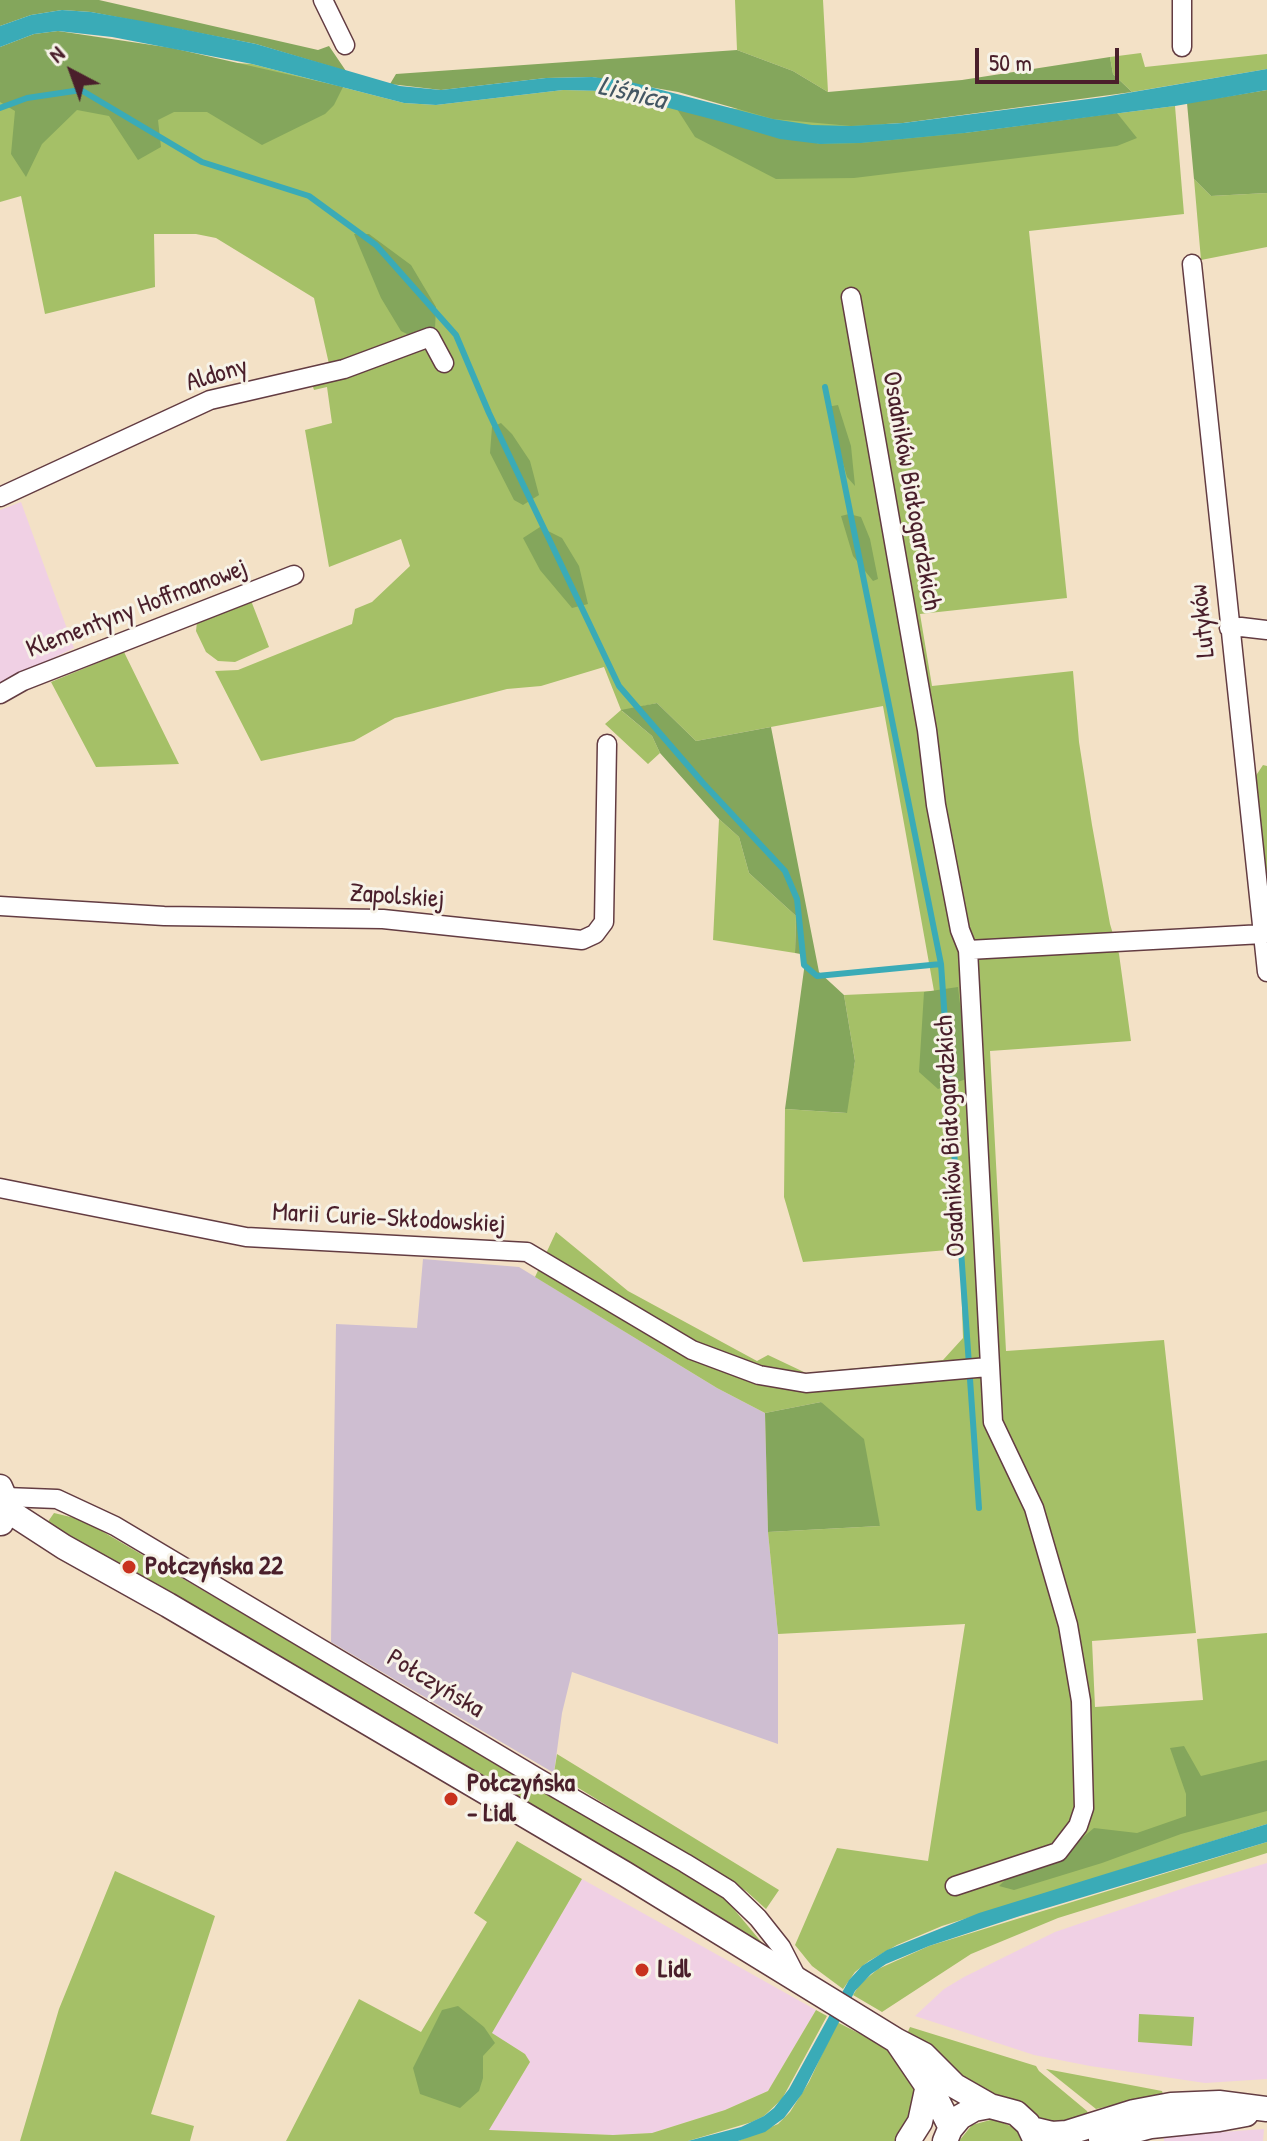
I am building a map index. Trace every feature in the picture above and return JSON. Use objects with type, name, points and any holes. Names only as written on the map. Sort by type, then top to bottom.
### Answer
[{"type":"street","points":[[323,0],[345,45]]},
{"type":"street","points":[[1182,0],[1182,47]]},
{"type":"street","name":"Lutyków","points":[[1192,264],[1267,962]]},
{"type":"street","name":"Osadników Białogardzkich","points":[[851,297],[927,730],[936,805],[960,930],[968,950],[976,1368],[993,1422],[1034,1508],[1068,1625],[1081,1701],[1084,1808],[1078,1826],[1058,1852],[955,1886]]},
{"type":"street","name":"Aldony","points":[[0,497],[210,400],[344,369],[430,337],[444,363]]},
{"type":"street","name":"Klementyny Hoffmanowej","points":[[0,694],[23,681],[294,575]]},
{"type":"street","points":[[1229,628],[1267,630]]},
{"type":"street","name":"Zapolskiej","points":[[0,906],[164,916],[383,919],[582,940],[595,934],[604,922],[607,744]]},
{"type":"street","points":[[968,950],[1263,934]]},
{"type":"street","name":"Marii Curie-Skłodowskiej","points":[[0,1188],[246,1237],[527,1252],[692,1350],[759,1375],[806,1383],[976,1368]]},
{"type":"street","name":"Połczyńska","points":[[3,1509],[57,1499],[115,1526],[729,1890],[781,1947],[797,1978]]},
{"type":"street","name":"Połczyńska","points":[[3,1509],[924,2055],[955,2086],[990,2106],[1016,2113],[1034,2135]]},
{"type":"street","name":"Połczyńska","points":[[897,2041],[928,2085],[948,2132]]},
{"type":"street","points":[[908,2141],[920,2122],[928,2085]]},
{"type":"street","points":[[1034,2135],[1067,2133],[1134,2112],[1171,2105],[1219,2103],[1265,2109]]},
{"type":"street","points":[[924,2141],[948,2132],[964,2113],[990,2106]]},
{"type":"street","points":[[1095,2141],[1139,2128],[1219,2119],[1265,2109]]},
{"type":"shaded area","points":[[21,502],[74,648],[0,684],[0,510]]},
{"type":"shaded area","points":[[423,1259],[519,1267],[717,1388],[765,1413],[768,1532],[778,1634],[778,1744],[572,1672],[562,1713],[554,1773],[331,1642],[336,1324],[417,1328]]},
{"type":"shaded area","points":[[1267,1863],[1267,2079],[1205,2083],[1090,2066],[1034,2055],[915,2016],[944,1989],[964,1977],[1055,1932]]},
{"type":"shaded area","points":[[582,1879],[816,2010],[768,2091],[725,2110],[652,2133],[613,2135],[488,2130],[530,2062],[525,2054],[491,2033]]},
{"type":"shaded area","points":[[1264,2129],[1263,2141],[1164,2141],[1164,2136]]},
{"type":"green space","points":[[0,0],[99,0],[318,50],[329,46],[346,71],[256,44],[91,12],[62,10],[31,15],[0,26]]},
{"type":"green space","points":[[735,0],[823,0],[828,92],[793,71],[737,50]]},
{"type":"green space","points":[[58,31],[172,48],[343,87],[334,105],[325,114],[262,145],[207,112],[174,112],[158,120],[161,147],[138,160],[109,116],[77,110],[42,144],[26,177],[11,154],[15,111],[0,102],[0,47],[34,34]]},
{"type":"green space","points":[[0,47],[252,64],[404,103],[436,105],[563,90],[603,91],[635,98],[965,133],[1175,106],[1184,214],[1029,231],[1067,598],[920,614],[932,686],[1073,671],[1079,742],[1092,825],[1110,924],[1119,954],[1131,1041],[990,1051],[1006,1351],[1164,1340],[1196,1633],[1092,1641],[1095,1707],[1203,1700],[1197,1639],[1267,1633],[1267,1824],[942,1926],[869,1961],[855,1972],[843,1989],[812,1966],[795,1945],[837,1848],[928,1861],[965,1624],[778,1634],[768,1532],[880,1526],[821,1402],[765,1413],[717,1388],[535,1277],[556,1232],[628,1291],[757,1361],[768,1355],[806,1373],[943,1360],[963,1338],[960,1249],[803,1262],[784,1197],[785,1109],[846,1113],[855,1061],[844,995],[934,991],[883,706],[696,741],[657,703],[622,711],[652,736],[660,753],[648,764],[605,724],[621,710],[604,667],[541,686],[507,689],[395,718],[354,741],[261,761],[215,671],[238,670],[352,624],[355,609],[372,602],[410,566],[401,539],[329,567],[305,430],[332,423],[327,387],[314,390],[307,369],[329,364],[314,298],[216,238],[196,234],[154,234],[155,287],[45,314],[21,196],[0,202]]},
{"type":"green space","points":[[737,50],[793,71],[828,92],[962,80],[1110,57],[1113,74],[1132,92],[903,123],[851,126],[773,119],[678,92],[592,77],[546,78],[441,90],[390,84],[396,74]]},
{"type":"green space","points":[[1141,53],[1145,67],[1267,54],[1267,69],[1132,92],[1113,74],[1110,57]]},
{"type":"green space","points":[[1267,90],[1267,193],[1211,196],[1194,179],[1187,103]]},
{"type":"green space","points":[[677,109],[820,144],[965,133],[1117,113],[1137,138],[1117,146],[854,178],[776,179],[695,137]]},
{"type":"green space","points":[[1194,179],[1211,196],[1267,193],[1267,247],[1201,260]]},
{"type":"green space","points":[[354,234],[369,234],[411,265],[436,307],[435,329],[415,338],[401,331],[381,298]]},
{"type":"green space","points":[[838,405],[851,446],[855,486],[847,477],[827,407]]},
{"type":"green space","points":[[501,423],[530,461],[539,495],[523,505],[514,500],[490,453],[492,427]]},
{"type":"green space","points":[[841,516],[861,517],[870,539],[878,579],[873,581],[853,556]]},
{"type":"green space","points":[[540,527],[562,538],[579,566],[588,604],[572,608],[540,570],[523,538]]},
{"type":"green space","points":[[250,598],[269,647],[235,662],[218,661],[206,652],[196,631],[197,622]]},
{"type":"green space","points":[[124,652],[179,764],[96,767],[51,682]]},
{"type":"green space","points":[[657,703],[696,741],[771,727],[819,972],[844,995],[855,1061],[847,1113],[785,1109],[806,955],[795,953],[796,916],[749,873],[739,837],[660,753],[652,736],[621,710]]},
{"type":"green space","points":[[1263,765],[1267,766],[1267,895],[1253,780]]},
{"type":"green space","points":[[719,819],[739,837],[749,873],[796,916],[795,953],[713,940]]},
{"type":"green space","points":[[958,987],[969,1078],[938,1089],[919,1072],[924,992]]},
{"type":"green space","points":[[821,1402],[864,1439],[880,1526],[768,1532],[765,1413]]},
{"type":"green space","points":[[54,1513],[83,1520],[723,1896],[768,1950],[47,1523]]},
{"type":"green space","points":[[1184,1746],[1201,1776],[1267,1760],[1267,1811],[1181,1834],[1014,1890],[999,1886],[1008,1877],[1057,1859],[1094,1828],[1137,1833],[1186,1816],[1186,1794],[1170,1748]]},
{"type":"green space","points":[[557,1754],[779,1890],[766,1909],[746,1891],[554,1773]]},
{"type":"green space","points":[[517,1841],[582,1879],[492,2033],[525,2054],[530,2062],[489,2130],[613,2135],[652,2133],[725,2110],[768,2091],[816,2010],[827,2016],[782,2099],[764,2116],[752,2122],[688,2141],[286,2141],[359,1999],[421,2032],[487,1922],[474,1913]]},
{"type":"green space","points":[[1267,1842],[1267,1853],[1058,1918],[971,1954],[882,2012],[853,1995],[860,1984],[878,1969],[929,1946]]},
{"type":"green space","points":[[115,1871],[215,1916],[151,2114],[194,2126],[190,2141],[20,2141],[59,2009]]},
{"type":"green space","points":[[458,2006],[484,2027],[495,2043],[483,2056],[483,2078],[479,2091],[460,2108],[420,2094],[413,2068],[442,2010]]},
{"type":"green space","points":[[1139,2014],[1194,2017],[1192,2046],[1138,2042]]},
{"type":"green space","points":[[837,2022],[864,2036],[866,2033],[889,2049],[914,2088],[916,2106],[903,2134],[894,2141],[738,2141],[778,2124],[790,2112],[809,2082]]},
{"type":"green space","points":[[910,2027],[1036,2066],[1087,2111],[1090,2120],[1075,2126],[1042,2121],[1017,2102],[970,2087],[907,2034]]},
{"type":"green space","points":[[1046,2069],[1162,2091],[1163,2094],[1096,2109]]},
{"type":"green space","points":[[994,2119],[1015,2128],[1024,2141],[959,2141],[972,2125]]},
{"type":"water","name":"Liśnica","points":[[62,10],[91,12],[256,44],[400,86],[441,90],[546,78],[592,77],[627,81],[773,119],[812,125],[903,123],[1104,97],[1267,69],[1267,90],[1175,106],[965,133],[820,144],[780,139],[603,91],[563,90],[436,105],[404,103],[252,64],[112,37],[58,31],[34,34],[0,47],[0,26],[31,15]]},
{"type":"water","points":[[1267,1824],[1267,1842],[1020,1916],[929,1946],[886,1964],[855,1991],[802,2094],[784,2118],[765,2132],[738,2141],[688,2141],[741,2127],[774,2108],[789,2089],[849,1980],[862,1966],[887,1950],[979,1913]]},
{"type":"waterway","points":[[0,108],[27,98],[81,90],[202,162],[309,196],[376,245],[456,335],[489,413],[619,686],[785,871],[797,899],[804,965],[817,976],[941,964]]},
{"type":"waterway","points":[[825,387],[941,964],[979,1508]]},
{"type":"place","name":"Połczyńska 22","points":[[129,1567]]},
{"type":"place","name":"Połczyńska - Lidl","points":[[451,1799]]},
{"type":"place","name":"Lidl","points":[[642,1970]]}]
